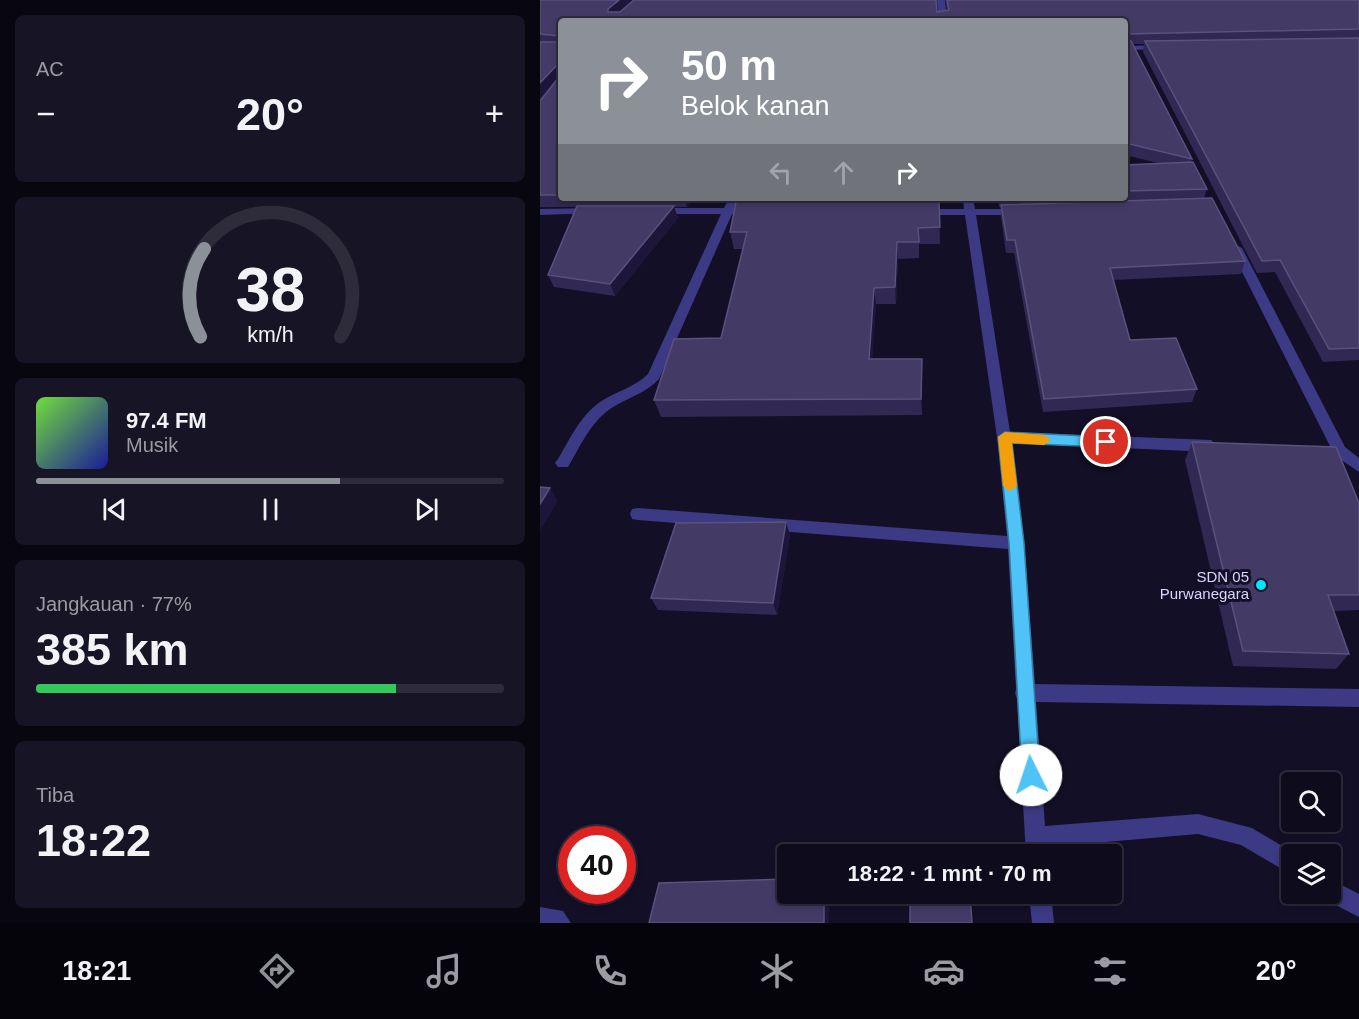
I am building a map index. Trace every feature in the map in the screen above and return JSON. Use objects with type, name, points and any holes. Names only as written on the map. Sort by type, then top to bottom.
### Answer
[{"type":"street","points":[[941,0],[944,18]]},
{"type":"street","points":[[1132,51],[1168,47]]},
{"type":"street","points":[[563,463],[597,412],[608,404],[644,388],[654,376],[733,201]]},
{"type":"street","points":[[906,212],[970,206],[1028,211]]},
{"type":"street","points":[[970,206],[1005,437],[1016,543],[1024,693],[1036,844]]},
{"type":"street","points":[[647,211],[765,211]]},
{"type":"street","points":[[540,212],[611,212]]},
{"type":"street","points":[[1229,235],[1340,451],[1359,466]]},
{"type":"street","points":[[1005,437],[1222,446]]},
{"type":"street","points":[[1316,450],[1340,451]]},
{"type":"street","points":[[638,514],[1016,543]]},
{"type":"street","points":[[1024,693],[1359,698]]},
{"type":"street","points":[[1051,844],[1198,824],[1245,835],[1281,857]]},
{"type":"street","points":[[1341,896],[1359,906]]},
{"type":"street","points":[[1041,904],[1043,923]]},
{"type":"street","points":[[540,918],[555,919],[560,923]]},
{"type":"building","points":[[540,0],[619,0],[608,9],[608,12],[620,12],[634,0],[936,0],[937,12],[949,10],[947,0],[1359,0],[1359,29],[1128,34],[1128,18],[558,18],[558,36],[540,34]]},
{"type":"building","points":[[1359,38],[1359,348],[1329,349],[1280,260],[1262,261],[1145,41]]},
{"type":"building","points":[[558,39],[558,71],[557,65],[540,83],[540,42],[557,42]]},
{"type":"building","points":[[1128,41],[1131,41],[1192,159],[1128,144]]},
{"type":"building","points":[[558,78],[558,195],[540,195],[540,101]]},
{"type":"building","points":[[1193,162],[1207,189],[1128,191],[1128,165]]},
{"type":"building","points":[[1212,198],[1245,261],[1110,268],[1130,340],[1176,338],[1197,389],[1044,399],[1015,240],[1007,240],[1001,205]]},
{"type":"building","points":[[736,202],[939,202],[940,227],[918,228],[919,242],[897,242],[895,287],[874,288],[869,359],[922,359],[921,399],[654,400],[674,339],[721,338],[747,232],[730,232]]},
{"type":"building","points":[[577,206],[674,206],[610,284],[548,275]]},
{"type":"building","name":"SDN 05 Purwanegara","points":[[1192,442],[1336,447],[1359,503],[1359,595],[1328,595],[1349,654],[1243,651]]},
{"type":"building","points":[[540,487],[550,488],[540,504]]},
{"type":"building","points":[[786,522],[773,603],[651,598],[676,523]]},
{"type":"building","points":[[777,879],[777,904],[824,904],[824,923],[649,923],[659,883]]},
{"type":"building","points":[[910,904],[971,904],[972,923],[910,923]]},
{"type":"slow traffic","points":[[1010,486],[1005,437],[1044,440]]},
{"type":"place","name":"SDN 05 Purwanegara","points":[[1261,585]]},
{"type":"route","points":[[1031,775],[1016,543],[1005,437],[1106,442]]}]
